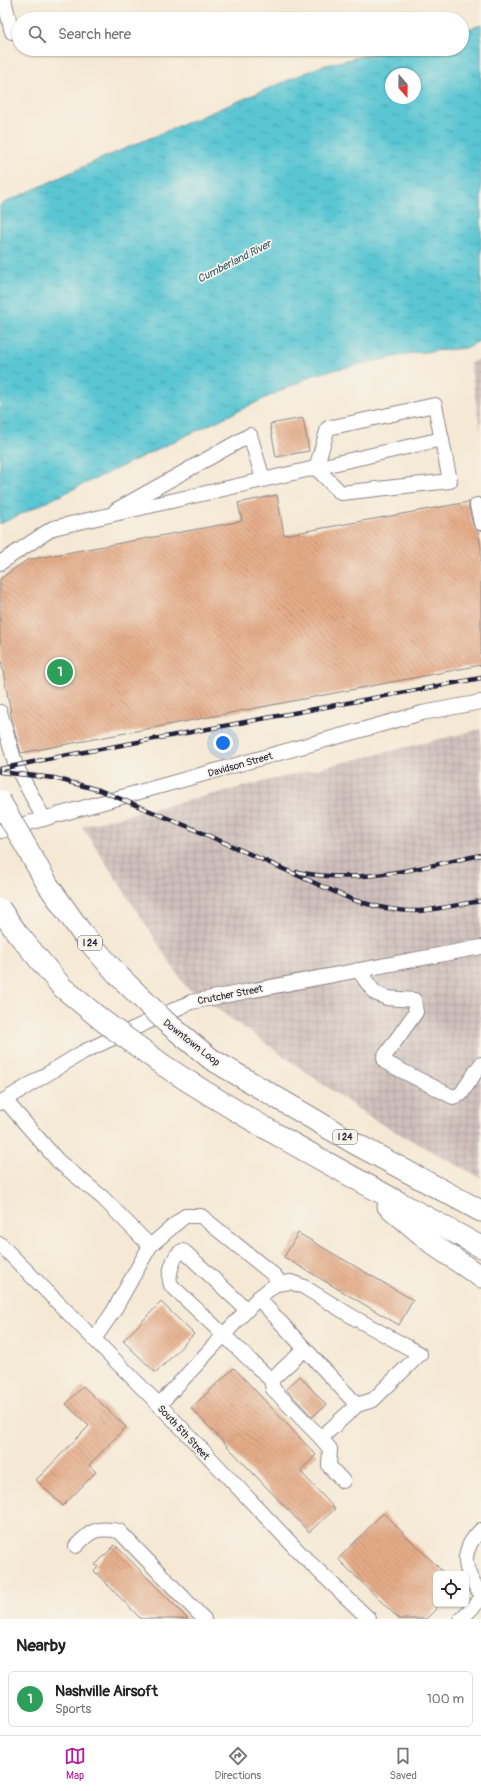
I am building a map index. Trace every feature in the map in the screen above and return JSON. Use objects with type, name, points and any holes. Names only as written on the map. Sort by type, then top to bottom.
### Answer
[{"type":"highway","name":"Downtown Loop","points":[[0,801],[48,885],[84,936],[118,975],[166,1022],[211,1059],[354,1143],[481,1211]]},
{"type":"highway","points":[[0,909],[17,933],[62,987],[103,1021],[163,1066],[218,1101],[481,1247]]},
{"type":"highway","points":[[352,1176],[434,1245],[481,1277]]},
{"type":"street","points":[[4,0],[7,26]]},
{"type":"street","points":[[435,406],[450,481],[341,493],[316,468],[328,428],[435,406]]},
{"type":"street","points":[[100,519],[250,435],[263,479]]},
{"type":"street","points":[[0,563],[53,528],[100,519],[263,479],[442,439]]},
{"type":"street","points":[[478,505],[481,523]]},
{"type":"street","name":"Davidson Street","points":[[0,832],[422,714],[481,702]]},
{"type":"street","points":[[0,712],[16,766],[44,819]]},
{"type":"street","name":"Crutcher Street","points":[[2,1101],[83,1052],[191,1002],[481,947]]},
{"type":"street","points":[[358,970],[375,992],[387,998],[414,1000],[416,1012],[384,1057],[385,1062],[453,1097],[461,1094],[481,1064]]},
{"type":"street","points":[[2,1101],[58,1161],[103,1198],[150,1246]]},
{"type":"street","points":[[94,1339],[113,1312],[150,1246],[185,1216],[201,1216],[275,1276],[280,1283]]},
{"type":"street","name":"South 5th Street","points":[[0,1244],[159,1405],[302,1555],[369,1619]]},
{"type":"street","points":[[247,1310],[185,1252],[179,1252],[168,1277],[171,1285],[271,1380],[273,1389],[330,1449],[330,1466],[343,1481]]},
{"type":"street","points":[[159,1405],[258,1298],[270,1287],[280,1283],[291,1282],[304,1287],[420,1354],[373,1400],[357,1405],[321,1438]]},
{"type":"street","points":[[258,1298],[357,1405]]},
{"type":"street","points":[[271,1380],[305,1349]]},
{"type":"street","points":[[76,1546],[89,1532],[107,1529],[119,1531],[204,1619]]},
{"type":"street","points":[[481,1530],[472,1539],[466,1551],[465,1561],[472,1580],[481,1594]]},
{"type":"street","points":[[461,1619],[481,1599]]},
{"type":"shaded area","points":[[481,358],[481,433],[470,363]]},
{"type":"shaded area","points":[[481,729],[481,1178],[372,1119],[185,986],[82,826]]},
{"type":"water","name":"Cumberland River","points":[[481,25],[481,340],[466,348],[412,353],[316,374],[0,524],[0,205],[98,160],[322,66],[363,56],[469,56],[469,29]]},
{"type":"building","points":[[303,418],[309,451],[276,457],[270,424]]},
{"type":"building","points":[[277,495],[284,535],[469,502],[473,525],[478,531],[481,547],[481,665],[21,753],[14,730],[0,655],[0,579],[27,560],[242,521],[238,503]]},
{"type":"building","points":[[298,1233],[413,1300],[399,1325],[284,1257]]},
{"type":"building","points":[[161,1302],[194,1334],[156,1373],[123,1341]]},
{"type":"building","points":[[234,1368],[316,1455],[300,1471],[335,1509],[309,1532],[191,1408]]},
{"type":"building","points":[[300,1376],[326,1405],[312,1417],[286,1389]]},
{"type":"building","points":[[83,1386],[126,1427],[89,1465],[96,1472],[63,1506],[36,1480],[89,1426],[66,1404]]},
{"type":"building","points":[[383,1513],[442,1571],[433,1571],[433,1607],[436,1607],[436,1609],[426,1619],[399,1619],[338,1559]]},
{"type":"building","points":[[115,1545],[188,1619],[141,1619],[94,1571],[98,1567],[95,1565]]},
{"type":"railway","points":[[0,769],[481,678]]},
{"type":"railway","points":[[0,772],[54,778],[99,790],[189,827],[353,900],[394,910],[411,911],[435,909],[481,901]]},
{"type":"railway","points":[[297,872],[321,876],[367,876],[412,870],[481,855]]},
{"type":"place","name":"Nashville Airsoft","points":[[60,672]]}]
